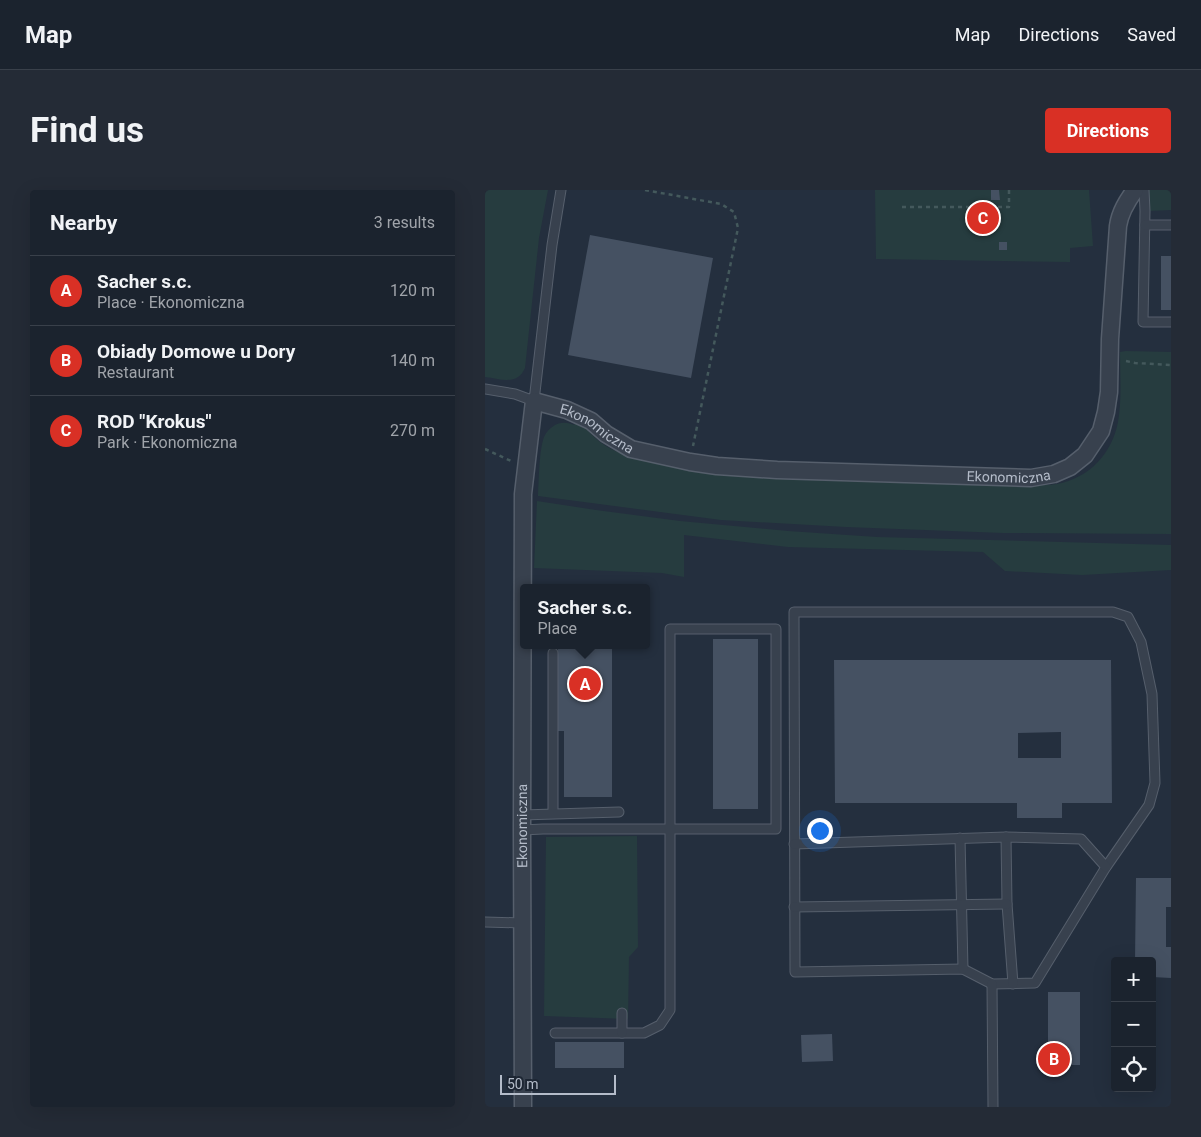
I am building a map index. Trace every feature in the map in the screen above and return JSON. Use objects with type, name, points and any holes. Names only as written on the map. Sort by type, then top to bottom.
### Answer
[{"type":"street","name":"Ekonomiczna","points":[[523,584],[523,504],[534,401],[567,410],[591,421],[606,434],[631,448],[690,462],[717,466],[777,470],[1031,478],[1053,474],[1070,467],[1085,455],[1101,430],[1106,412],[1109,392],[1119,217],[1135,190]]},
{"type":"street","name":"Ekonomiczna","points":[[523,649],[523,1107]]},
{"type":"lane","points":[[485,389],[515,394],[534,401],[552,245],[561,190]]},
{"type":"lane","points":[[1144,190],[1143,322],[1171,322]]},
{"type":"lane","points":[[1145,225],[1171,225]]},
{"type":"lane","points":[[794,612],[1113,612],[1128,617],[1141,642],[1152,694],[1155,783],[1149,805],[1106,867],[1035,983],[992,984],[963,969],[795,972],[794,612]]},
{"type":"lane","points":[[522,823],[543,829],[671,830],[777,829],[776,629],[670,629],[671,830],[671,1010],[660,1025],[644,1034],[555,1033]]},
{"type":"lane","points":[[553,653],[553,813]]},
{"type":"lane","points":[[522,823],[553,813],[619,812]]},
{"type":"lane","points":[[960,838],[963,969]]},
{"type":"lane","points":[[794,844],[960,838],[1081,839],[1106,867]]},
{"type":"lane","points":[[1006,838],[1007,904],[1013,984]]},
{"type":"lane","points":[[794,907],[1007,904]]},
{"type":"lane","points":[[485,922],[522,923]]},
{"type":"lane","points":[[992,984],[993,1107]]},
{"type":"lane","points":[[622,1013],[622,1033]]},
{"type":"path","points":[[645,190],[721,204],[734,212],[738,228],[690,462]]},
{"type":"path","points":[[902,207],[1009,207],[1009,190]]},
{"type":"path","points":[[1110,358],[1135,363],[1171,365]]},
{"type":"path","points":[[485,449],[526,467]]},
{"type":"green space","points":[[485,190],[548,190],[539,238],[525,368],[518,377],[508,380],[485,377]]},
{"type":"green space","points":[[875,190],[1089,190],[1093,246],[1070,248],[1070,262],[876,259]]},
{"type":"green space","points":[[1148,190],[1171,190],[1171,210],[1149,211]]},
{"type":"green space","points":[[1120,352],[1171,352],[1171,534],[1003,533],[721,520],[538,496],[540,457],[545,435],[555,425],[569,423],[574,425],[575,421],[603,444],[626,455],[770,476],[1057,484],[1069,481],[1089,470],[1105,454],[1115,434],[1118,422]]},
{"type":"green space","points":[[537,501],[680,521],[788,531],[877,537],[1171,545],[1171,570],[1082,575],[1005,571],[983,552],[788,547],[684,535],[684,577],[662,573],[534,568]]},
{"type":"green space","points":[[637,836],[638,947],[629,957],[628,1019],[544,1016],[546,837]]},
{"type":"building","points":[[991,190],[999,190],[1000,200],[991,200]]},
{"type":"building","points":[[590,235],[713,258],[691,378],[568,355]]},
{"type":"building","points":[[999,242],[1007,242],[1007,250],[999,250]]},
{"type":"building","points":[[1161,256],[1171,256],[1171,310],[1161,310]]},
{"type":"building","points":[[713,639],[758,639],[758,809],[713,809]]},
{"type":"building","points":[[558,649],[612,649],[612,797],[564,797],[564,731],[558,731]]},
{"type":"building","points":[[834,660],[1111,660],[1112,803],[1062,803],[1062,818],[1017,818],[1017,803],[835,803]],"holes":[[[1061,732],[1061,758],[1018,758],[1018,733]]]},
{"type":"building","points":[[1136,878],[1171,878],[1171,907],[1166,907],[1166,947],[1171,947],[1171,978],[1156,977],[1156,957],[1135,957]]},
{"type":"building","points":[[1048,992],[1080,992],[1080,1065],[1048,1065]]},
{"type":"building","points":[[832,1034],[833,1061],[802,1062],[801,1035]]},
{"type":"building","points":[[555,1042],[624,1042],[624,1068],[555,1068]]},
{"type":"place","name":"ROD \"Krokus\"","points":[[983,218]]},
{"type":"place","name":"Sacher s.c.","points":[[585,684]]},
{"type":"place","name":"Obiady Domowe u Dory","points":[[1054,1059]]}]
